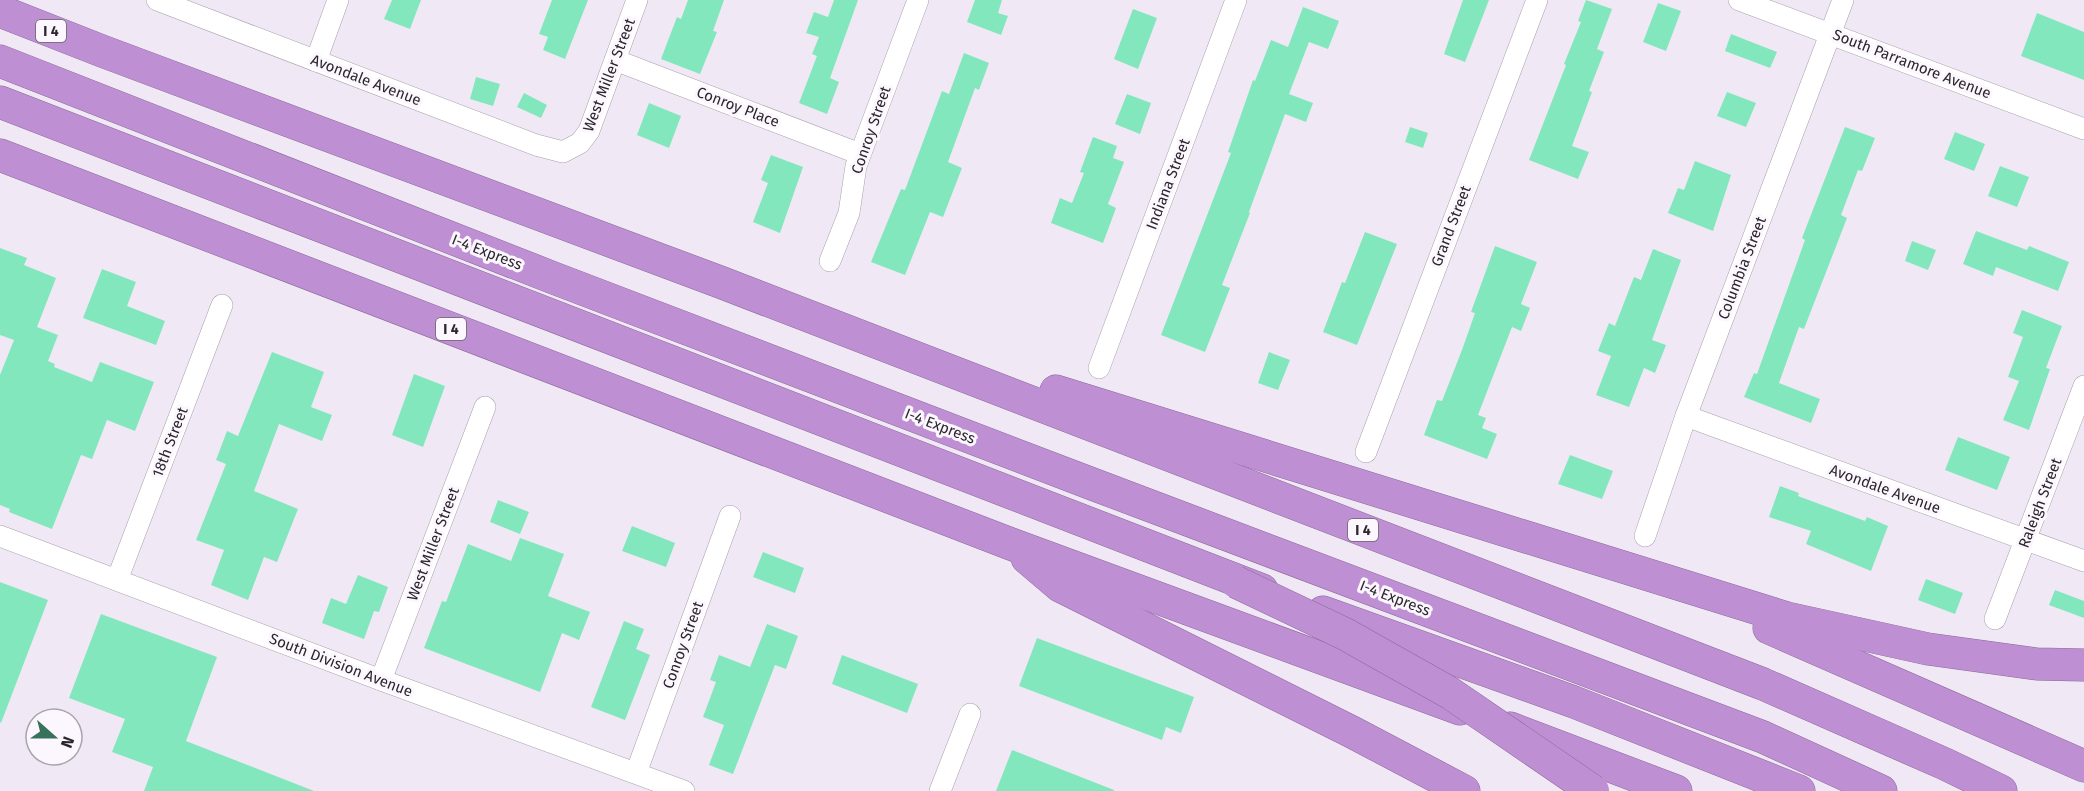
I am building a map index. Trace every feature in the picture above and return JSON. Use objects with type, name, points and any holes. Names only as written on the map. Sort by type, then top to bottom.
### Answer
[{"type":"highway","name":"I 4","points":[[0,11],[720,282],[1763,684],[2001,791]]},
{"type":"highway","name":"I-4 Express","points":[[0,61],[573,286],[1763,737],[1881,791]]},
{"type":"highway","points":[[0,102],[1236,582],[1574,702],[1799,791]]},
{"type":"highway","name":"I 4","points":[[0,155],[1011,544],[1676,791]]},
{"type":"highway","points":[[720,282],[1153,422],[1250,450],[1787,618],[1917,647],[2037,664],[2084,665]]},
{"type":"highway","points":[[1011,544],[1060,586],[1352,732],[1464,791]]},
{"type":"highway","points":[[1640,573],[2084,766]]},
{"type":"highway","points":[[1236,582],[1345,634],[1450,693],[1593,791]]},
{"type":"street","name":"Avondale Avenue","points":[[157,0],[536,145],[563,152],[575,147]]},
{"type":"street","points":[[316,61],[338,0]]},
{"type":"street","name":"West Miller Street","points":[[575,147],[589,131],[637,0]]},
{"type":"street","name":"Conroy Street","points":[[830,261],[849,213],[860,154],[918,0]]},
{"type":"street","name":"Indiana Street","points":[[1099,368],[1236,0]]},
{"type":"street","name":"Grand Street","points":[[1366,452],[1537,0]]},
{"type":"street","name":"South Parramore Avenue","points":[[1739,0],[2084,129]]},
{"type":"street","name":"Columbia Street","points":[[1644,536],[1686,417],[1843,0]]},
{"type":"street","name":"Conroy Place","points":[[615,60],[860,154]]},
{"type":"street","name":"18th Street","points":[[117,580],[222,305]]},
{"type":"street","name":"Raleigh Street","points":[[1995,619],[2084,386]]},
{"type":"street","name":"West Miller Street","points":[[381,680],[485,407]]},
{"type":"street","name":"Avondale Avenue","points":[[1686,417],[2084,561]]},
{"type":"street","name":"Conroy Street","points":[[636,773],[730,516]]},
{"type":"street","name":"South Division Avenue","points":[[0,536],[381,680],[684,791]]},
{"type":"street","points":[[940,791],[970,714]]},
{"type":"building","points":[[392,0],[421,0],[410,29],[384,19]]},
{"type":"building","points":[[552,0],[588,0],[565,59],[543,50],[548,37],[539,34]]},
{"type":"building","points":[[688,0],[724,0],[713,31],[717,32],[700,74],[661,59],[677,17],[681,19]]},
{"type":"building","points":[[834,0],[858,0],[830,78],[839,82],[827,114],[799,103],[817,56],[812,54],[819,37],[806,33],[814,12],[828,17]]},
{"type":"building","points":[[975,0],[1002,0],[998,13],[1008,16],[1001,35],[967,22]]},
{"type":"building","points":[[1463,0],[1489,0],[1465,62],[1444,54]]},
{"type":"building","points":[[1586,0],[1612,9],[1597,49],[1604,52],[1572,146],[1589,152],[1578,179],[1529,160],[1566,65],[1564,64],[1581,22],[1578,21]]},
{"type":"building","points":[[1658,3],[1681,11],[1666,51],[1643,42]]},
{"type":"building","points":[[1303,7],[1339,21],[1328,49],[1309,42],[1289,94],[1313,103],[1306,122],[1285,114],[1222,285],[1230,288],[1205,352],[1161,335],[1231,153],[1228,152],[1253,80],[1255,81],[1271,40],[1288,47]]},
{"type":"building","points":[[1133,9],[1157,18],[1138,69],[1114,59]]},
{"type":"building","points":[[2037,13],[2084,32],[2084,80],[2021,56]]},
{"type":"building","points":[[1731,34],[1777,52],[1770,68],[1725,51]]},
{"type":"building","points":[[964,53],[989,63],[979,90],[975,88],[948,162],[962,168],[943,217],[930,212],[905,275],[871,262],[901,189],[905,190],[942,91],[949,94]]},
{"type":"building","points":[[476,77],[500,84],[493,106],[470,99]]},
{"type":"building","points":[[1727,92],[1756,103],[1746,127],[1717,116]]},
{"type":"building","points":[[524,93],[547,105],[541,118],[517,107]]},
{"type":"building","points":[[1127,94],[1151,103],[1140,134],[1115,124]]},
{"type":"building","points":[[649,103],[681,116],[669,148],[637,135]]},
{"type":"building","points":[[1410,127],[1428,133],[1423,148],[1405,142]]},
{"type":"building","points":[[1845,127],[1875,138],[1862,171],[1858,170],[1841,215],[1847,218],[1804,329],[1799,327],[1779,383],[1820,399],[1811,423],[1744,397],[1754,373],[1757,374],[1805,240],[1802,238]]},
{"type":"building","points":[[1955,132],[1985,144],[1974,171],[1944,159]]},
{"type":"building","points":[[1093,137],[1117,146],[1113,158],[1124,162],[1108,204],[1116,208],[1103,243],[1051,223],[1060,198],[1072,203],[1084,173],[1080,172]]},
{"type":"building","points":[[771,155],[803,167],[780,233],[753,222],[768,183],[761,180]]},
{"type":"building","points":[[1695,161],[1731,175],[1713,231],[1668,213],[1678,188],[1684,190]]},
{"type":"building","points":[[2000,166],[2029,177],[2017,207],[1988,196]]},
{"type":"building","points":[[1976,231],[2027,250],[2029,246],[2069,262],[2058,291],[1996,267],[1993,276],[1963,264]]},
{"type":"building","points":[[1365,232],[1397,244],[1357,345],[1323,332],[1342,282],[1345,283]]},
{"type":"building","points":[[1912,241],[1936,250],[1928,270],[1905,261]]},
{"type":"building","points":[[1495,246],[1537,262],[1521,304],[1530,308],[1521,331],[1512,327],[1478,415],[1486,418],[1482,428],[1497,434],[1487,459],[1424,435],[1437,400],[1442,401],[1462,350],[1475,313],[1471,312]]},
{"type":"building","points":[[0,248],[27,258],[24,265],[56,278],[37,327],[58,335],[48,361],[55,364],[54,367],[92,382],[100,362],[154,382],[135,431],[107,420],[92,459],[81,455],[52,529],[9,512],[10,509],[0,505],[0,375],[14,340],[0,335]]},
{"type":"building","points":[[1653,249],[1681,260],[1652,340],[1666,345],[1655,373],[1644,368],[1629,407],[1596,395],[1611,356],[1598,351],[1609,323],[1615,326],[1634,277],[1641,280]]},
{"type":"building","points":[[102,269],[136,282],[127,306],[165,321],[156,345],[83,318]]},
{"type":"building","points":[[2022,310],[2062,326],[2046,368],[2050,369],[2029,430],[2003,420],[2019,381],[2008,377],[2023,337],[2013,333]]},
{"type":"building","points":[[272,352],[324,372],[311,407],[332,415],[322,441],[279,424],[254,491],[298,509],[277,562],[264,557],[248,600],[211,585],[224,550],[196,540],[226,464],[216,460],[227,431],[238,436]]},
{"type":"building","points":[[1269,352],[1290,360],[1278,390],[1258,383]]},
{"type":"building","points":[[414,374],[445,386],[423,447],[392,435]]},
{"type":"building","points":[[1958,437],[2010,457],[1997,490],[1945,470]]},
{"type":"building","points":[[1570,455],[1613,471],[1602,499],[1558,484]]},
{"type":"building","points":[[1780,486],[1799,493],[1798,496],[1865,521],[1867,517],[1888,526],[1871,571],[1806,544],[1811,531],[1769,517]]},
{"type":"building","points":[[498,500],[529,512],[520,534],[490,522]]},
{"type":"building","points":[[632,526],[675,543],[666,567],[622,551]]},
{"type":"building","points":[[520,538],[564,554],[548,596],[590,612],[579,640],[562,633],[540,692],[424,648],[442,601],[446,602],[468,544],[511,561]]},
{"type":"building","points":[[763,552],[804,568],[795,593],[753,577]]},
{"type":"building","points":[[358,575],[388,587],[379,612],[374,611],[364,639],[322,623],[331,598],[346,604]]},
{"type":"building","points":[[1926,579],[1963,593],[1955,614],[1918,600]]},
{"type":"building","points":[[0,582],[48,600],[1,723],[0,722]]},
{"type":"building","points":[[2055,590],[2084,601],[2084,618],[2049,605]]},
{"type":"building","points":[[101,614],[217,657],[186,741],[314,791],[144,791],[153,767],[112,752],[125,719],[69,698]]},
{"type":"building","points":[[624,621],[644,629],[636,649],[650,655],[625,720],[591,707]]},
{"type":"building","points":[[767,624],[798,636],[786,669],[775,665],[733,774],[709,765],[724,725],[703,717],[716,682],[710,680],[719,655],[750,667]]},
{"type":"building","points":[[1037,638],[1194,697],[1181,733],[1166,727],[1162,740],[1019,686]]},
{"type":"building","points":[[842,655],[918,684],[907,713],[832,684]]},
{"type":"building","points":[[1012,750],[1114,790],[1114,791],[996,791]]}]
